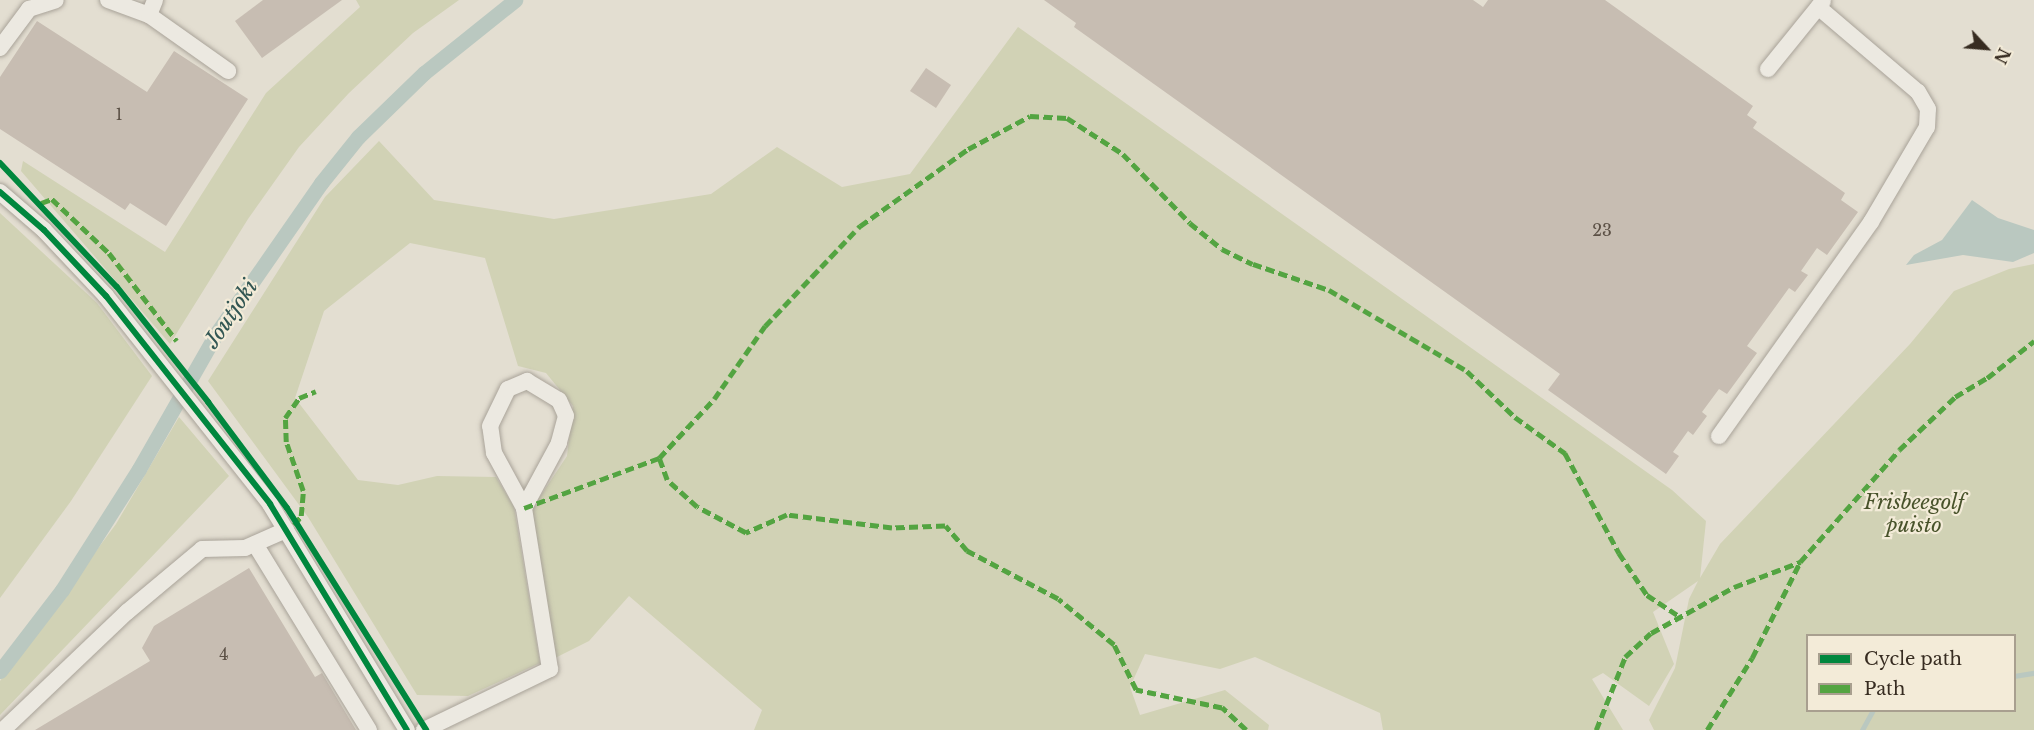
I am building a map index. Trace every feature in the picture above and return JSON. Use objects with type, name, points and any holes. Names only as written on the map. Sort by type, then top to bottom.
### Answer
[{"type":"street","points":[[0,48],[28,9],[56,0]]},
{"type":"street","points":[[108,0],[152,8],[228,71]]},
{"type":"street","points":[[1719,436],[1871,222],[1927,127],[1928,109],[1918,92],[1821,4],[1768,69]]},
{"type":"street","points":[[0,192],[44,230],[106,297],[195,407],[286,530],[407,730]]},
{"type":"street","points":[[424,730],[550,669],[524,508],[494,453],[490,426],[508,389],[527,381],[559,400],[566,416],[559,442],[524,508]]},
{"type":"street","points":[[3,730],[127,612],[202,549],[245,548],[286,530]]},
{"type":"street","points":[[255,544],[369,730]]},
{"type":"green space","points":[[356,0],[459,0],[413,33],[349,93],[299,147],[248,219],[170,344],[21,171],[23,161],[165,252],[266,93],[360,7]]},
{"type":"green space","name":"Frisbeegolf puisto","points":[[1018,27],[1672,490],[1706,521],[1700,578],[1720,544],[1910,344],[1954,291],[2009,269],[2034,264],[2034,730],[1654,730],[1649,720],[1675,668],[1689,599],[1698,581],[1653,612],[1674,664],[1649,706],[1603,673],[1592,679],[1623,730],[1383,730],[1380,713],[1255,657],[1220,669],[1145,654],[1130,687],[1140,715],[1225,690],[1269,725],[1268,730],[754,730],[762,710],[629,596],[589,641],[555,658],[531,510],[567,456],[573,406],[546,373],[518,366],[485,258],[410,243],[324,311],[295,398],[358,480],[398,485],[437,476],[496,477],[514,507],[540,663],[468,696],[417,695],[308,517],[208,381],[325,197],[379,141],[434,200],[554,219],[711,194],[777,147],[842,187],[910,174]]},
{"type":"green space","points":[[0,213],[97,303],[152,376],[71,501],[0,598]]},
{"type":"green space","points":[[179,417],[229,476],[0,715],[0,681],[116,524]]},
{"type":"shaded area","points":[[1972,200],[1998,218],[2034,230],[2034,253],[2013,262],[1963,255],[1906,265],[1914,255],[1942,240]]},
{"type":"building","points":[[263,0],[342,0],[262,58],[235,21]]},
{"type":"building","points":[[1044,0],[1473,0],[1483,7],[1488,0],[1605,0],[1753,106],[1747,115],[1757,122],[1753,128],[1845,193],[1841,200],[1858,212],[1827,255],[1817,248],[1801,271],[1808,275],[1795,292],[1789,288],[1747,346],[1757,353],[1727,394],[1719,389],[1702,412],[1707,416],[1693,435],[1688,431],[1673,452],[1679,456],[1666,474],[1548,390],[1560,374],[1074,27],[1076,23]]},
{"type":"building","points":[[37,21],[147,92],[174,51],[248,99],[166,226],[130,203],[125,210],[0,129],[0,77]]},
{"type":"building","points":[[926,68],[951,85],[936,108],[910,91]]},
{"type":"building","points":[[249,568],[315,677],[322,673],[356,730],[35,730],[150,661],[142,648],[154,626]]},
{"type":"waterway","name":"Joutjoki","points":[[0,671],[62,590],[139,469],[216,334],[321,183],[358,137],[424,73],[515,0]]},
{"type":"waterway","points":[[2016,676],[2034,673]]},
{"type":"waterway","points":[[1862,730],[1872,712]]},
{"type":"marked path","points":[[1246,730],[1222,708],[1136,690],[1114,645],[1058,599],[967,551],[945,526],[892,528],[787,515],[746,533],[697,507],[667,480],[659,458],[714,399],[765,326],[860,226],[968,149],[1030,116],[1067,118],[1123,154],[1190,223],[1222,249],[1253,264],[1329,290],[1467,371],[1515,417],[1565,453],[1619,553],[1647,595],[1682,618]]},
{"type":"marked path","points":[[41,203],[52,199],[109,253],[177,341]]},
{"type":"marked path","points":[[1596,730],[1625,657],[1651,633],[1734,587],[1800,562],[1899,450],[1955,397],[1987,378],[2034,341]]},
{"type":"marked path","points":[[294,525],[301,516],[303,491],[286,442],[285,418],[299,398],[316,391]]},
{"type":"marked path","points":[[524,508],[659,458]]},
{"type":"marked path","points":[[1707,730],[1752,658],[1800,562]]},
{"type":"cycle path","points":[[0,163],[117,287],[208,402],[287,508],[426,730]]},
{"type":"cycle path","points":[[0,192],[44,230],[106,296],[270,504],[407,730]]}]
